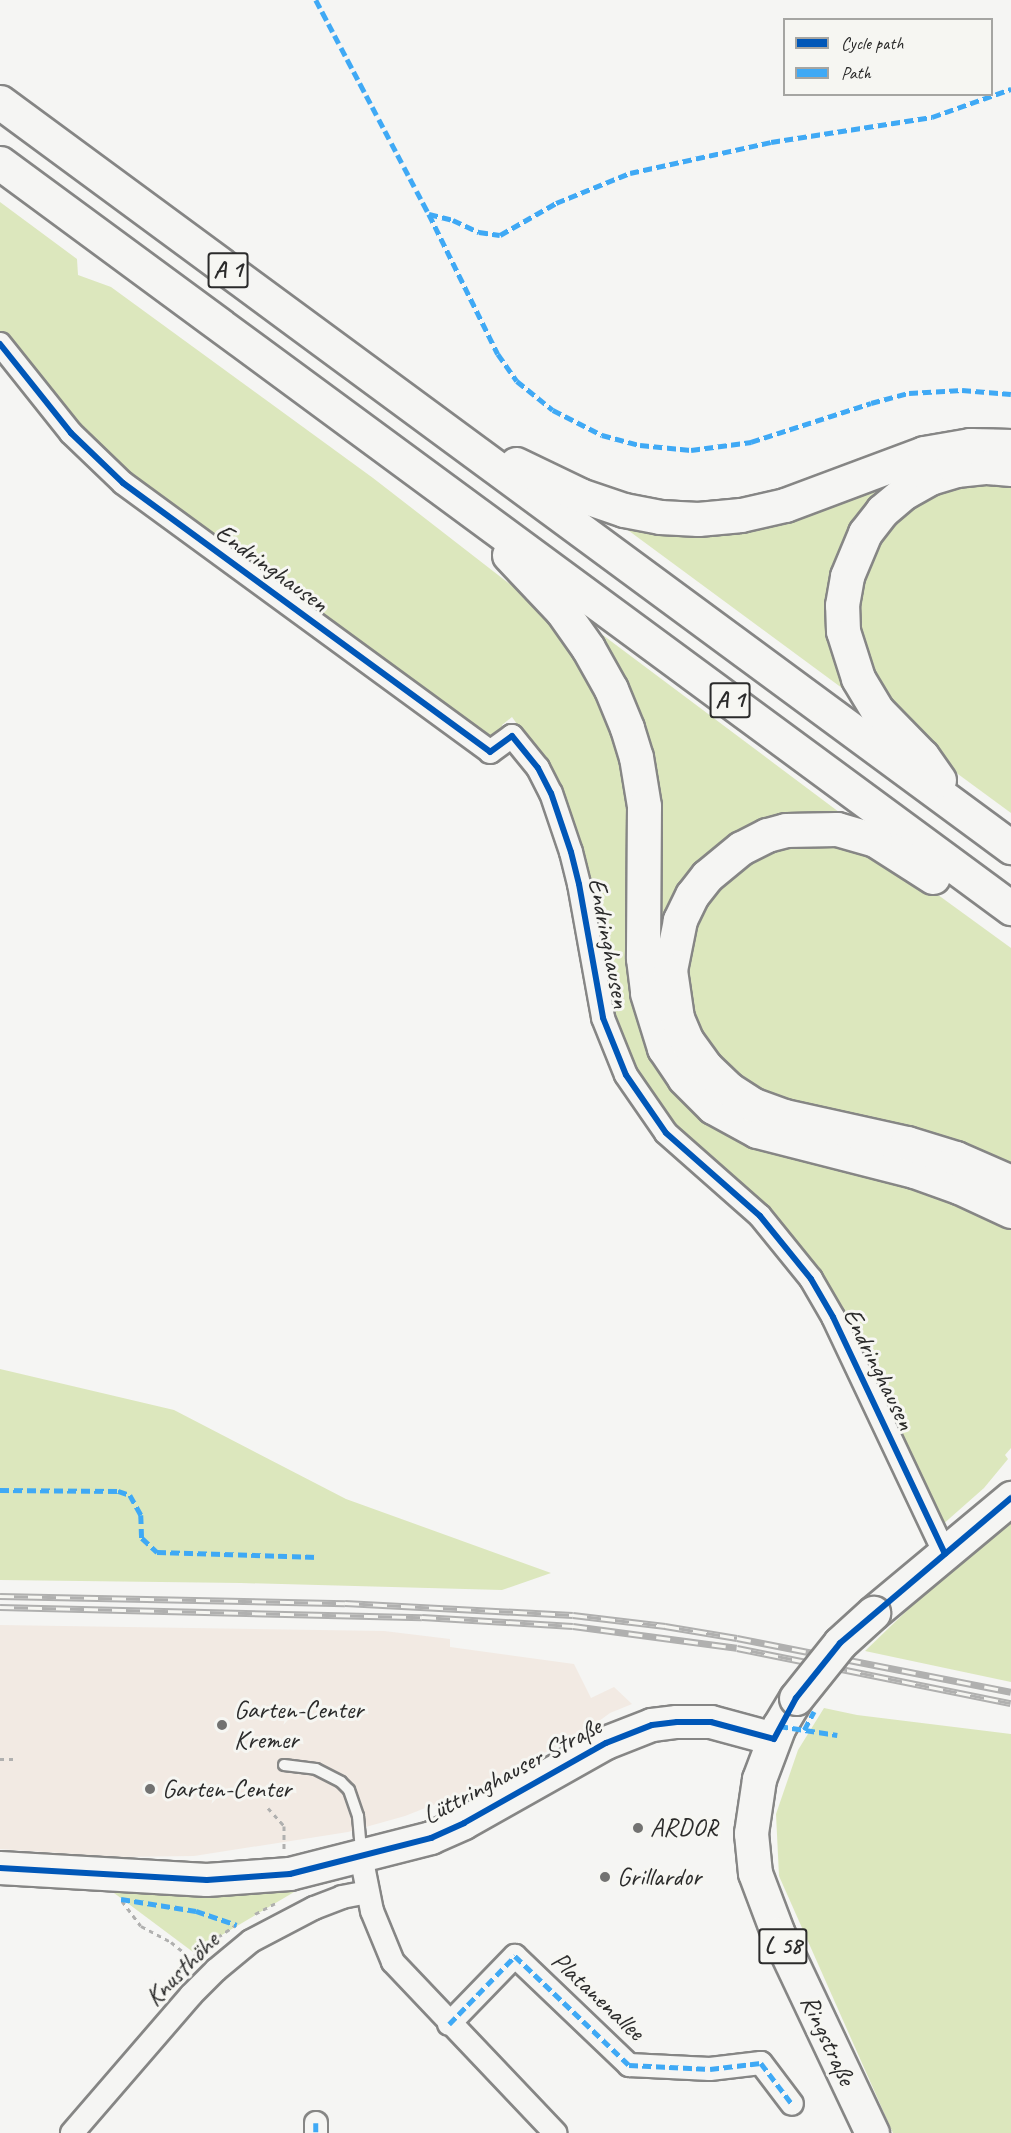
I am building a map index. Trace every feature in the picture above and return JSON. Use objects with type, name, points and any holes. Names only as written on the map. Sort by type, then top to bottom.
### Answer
[{"type":"main road","name":"A 1","points":[[0,102],[1011,847]]},
{"type":"main road","name":"A 1","points":[[0,163],[450,493],[1011,910]]},
{"type":"main road","points":[[457,438],[603,503],[649,515],[698,519],[741,515],[785,505],[924,453],[970,445],[1011,446]]},
{"type":"main road","points":[[961,811],[922,756],[877,710],[864,690],[845,643],[843,592],[850,564],[865,533],[882,511],[905,492],[930,478],[956,470],[987,467],[1011,469]]},
{"type":"main road","points":[[450,493],[561,611],[595,659],[617,703],[636,757],[644,807],[643,958],[648,993],[661,1042],[684,1078],[713,1107],[757,1131],[914,1171],[959,1187],[1011,1211]]},
{"type":"main road","points":[[1011,910],[963,898],[910,860],[866,836],[837,829],[793,829],[767,835],[748,844],[726,858],[707,876],[692,896],[680,920],[670,970],[677,1018],[687,1041],[712,1075],[747,1101],[785,1116],[923,1148],[1011,1182]]},
{"type":"main road","name":"L 58","points":[[774,1739],[796,1698],[840,1643],[1011,1498]]},
{"type":"main road","name":"Ringstraße","points":[[774,1739],[754,1801],[751,1833],[755,1873],[778,1934],[872,2133]]},
{"type":"street","name":"Endringhausen","points":[[0,344],[71,433],[123,483],[481,746],[490,752],[512,736],[538,768],[551,793],[571,852],[603,1017],[626,1075],[666,1133],[760,1216],[811,1280],[833,1317],[945,1554]]},
{"type":"street","name":"Lüttringhauser Straße","points":[[0,1868],[207,1880],[290,1874],[443,1833],[606,1743],[652,1725],[711,1722],[774,1739]]},
{"type":"street","points":[[362,1856],[367,1892],[382,1939],[393,1962],[449,2024],[555,2133]]},
{"type":"street","name":"Knusthöhe","points":[[72,2133],[191,1995],[251,1941],[314,1908],[342,1897],[367,1892]]},
{"type":"street","name":"Platanenallee","points":[[449,2024],[515,1956],[629,2065],[710,2069],[761,2063],[792,2104]]},
{"type":"lane","points":[[284,1765],[316,1769],[341,1782],[349,1790],[358,1816],[362,1856]]},
{"type":"path","points":[[0,1759],[15,1760]]},
{"type":"path","points":[[267,1808],[284,1826],[284,1851]]},
{"type":"path","points":[[121,1899],[141,1926],[171,1942],[193,1960]]},
{"type":"shaded area","name":"Garten-Center Kremer","points":[[0,1625],[384,1631],[450,1639],[450,1647],[574,1664],[591,1698],[614,1687],[632,1704],[610,1713],[588,1729],[491,1782],[405,1816],[348,1832],[194,1856],[120,1857],[0,1849]]},
{"type":"green space","points":[[0,202],[77,259],[78,275],[111,287],[373,478],[524,595],[562,632],[590,670],[632,791],[638,998],[856,1166],[1011,1222],[1011,1448],[1005,1455],[1008,1459],[984,1488],[941,1526],[852,1340],[678,1133],[621,1051],[529,741],[512,717],[502,725],[503,732],[494,741],[111,468],[0,337]]},
{"type":"green space","points":[[982,459],[850,544],[865,705],[602,511],[826,498]]},
{"type":"green space","points":[[976,475],[1011,482],[1011,813],[947,766],[865,675],[852,585],[895,510]]},
{"type":"green space","points":[[588,624],[855,824],[839,821],[688,883],[670,1020],[803,1136],[667,1035],[653,856]]},
{"type":"green space","points":[[839,840],[923,884],[1011,948],[1011,1174],[749,1093],[710,1050],[689,1002],[686,963],[690,934],[707,898],[748,860],[780,847]]},
{"type":"green space","points":[[0,1369],[174,1410],[346,1499],[551,1573],[502,1590],[241,1583],[0,1580]]},
{"type":"green space","points":[[1011,1520],[1011,1682],[865,1651],[949,1570]]},
{"type":"green space","points":[[824,1708],[857,1715],[1011,1734],[1011,2133],[893,2133],[779,1876],[776,1814],[798,1750]]},
{"type":"green space","points":[[311,1882],[193,1952],[106,1887]]},
{"type":"railway","points":[[0,1596],[345,1603],[573,1615],[665,1626],[737,1638],[1011,1692]]},
{"type":"railway","points":[[0,1607],[422,1617],[573,1626],[737,1648],[1011,1703]]},
{"type":"marked path","points":[[316,0],[429,214],[498,354],[517,381],[553,410],[602,435],[640,445],[691,450],[751,442],[909,393],[962,390],[1011,394]]},
{"type":"marked path","points":[[993,95],[1011,89]]},
{"type":"marked path","points":[[429,214],[453,220],[479,232],[500,235],[556,203],[630,173],[771,142],[932,117],[991,96]]},
{"type":"marked path","points":[[0,1490],[118,1491],[130,1495],[141,1515],[142,1538],[157,1552],[318,1557]]},
{"type":"marked path","points":[[804,1730],[814,1711]]},
{"type":"marked path","points":[[779,1726],[837,1735]]},
{"type":"marked path","points":[[121,1899],[196,1911],[237,1925]]},
{"type":"marked path","points":[[449,2024],[515,1956],[629,2065],[710,2069],[761,2063],[792,2104]]},
{"type":"marked path","points":[[316,2123],[316,2133]]},
{"type":"cycle path","points":[[0,344],[71,433],[123,483],[490,752],[512,736],[538,768],[551,793],[571,852],[603,1018],[626,1075],[666,1133],[760,1216],[811,1279],[833,1317],[945,1554]]},
{"type":"cycle path","points":[[0,1868],[207,1880],[290,1874],[431,1838],[464,1823],[606,1743],[652,1725],[711,1722],[774,1739],[796,1698],[840,1643],[1011,1498]]},
{"type":"place","name":"Garten-Center Kremer","points":[[222,1725]]},
{"type":"place","name":"Garten-Center","points":[[150,1789]]},
{"type":"place","name":"ARDOR","points":[[638,1828]]},
{"type":"place","name":"Grillardor","points":[[605,1877]]}]
